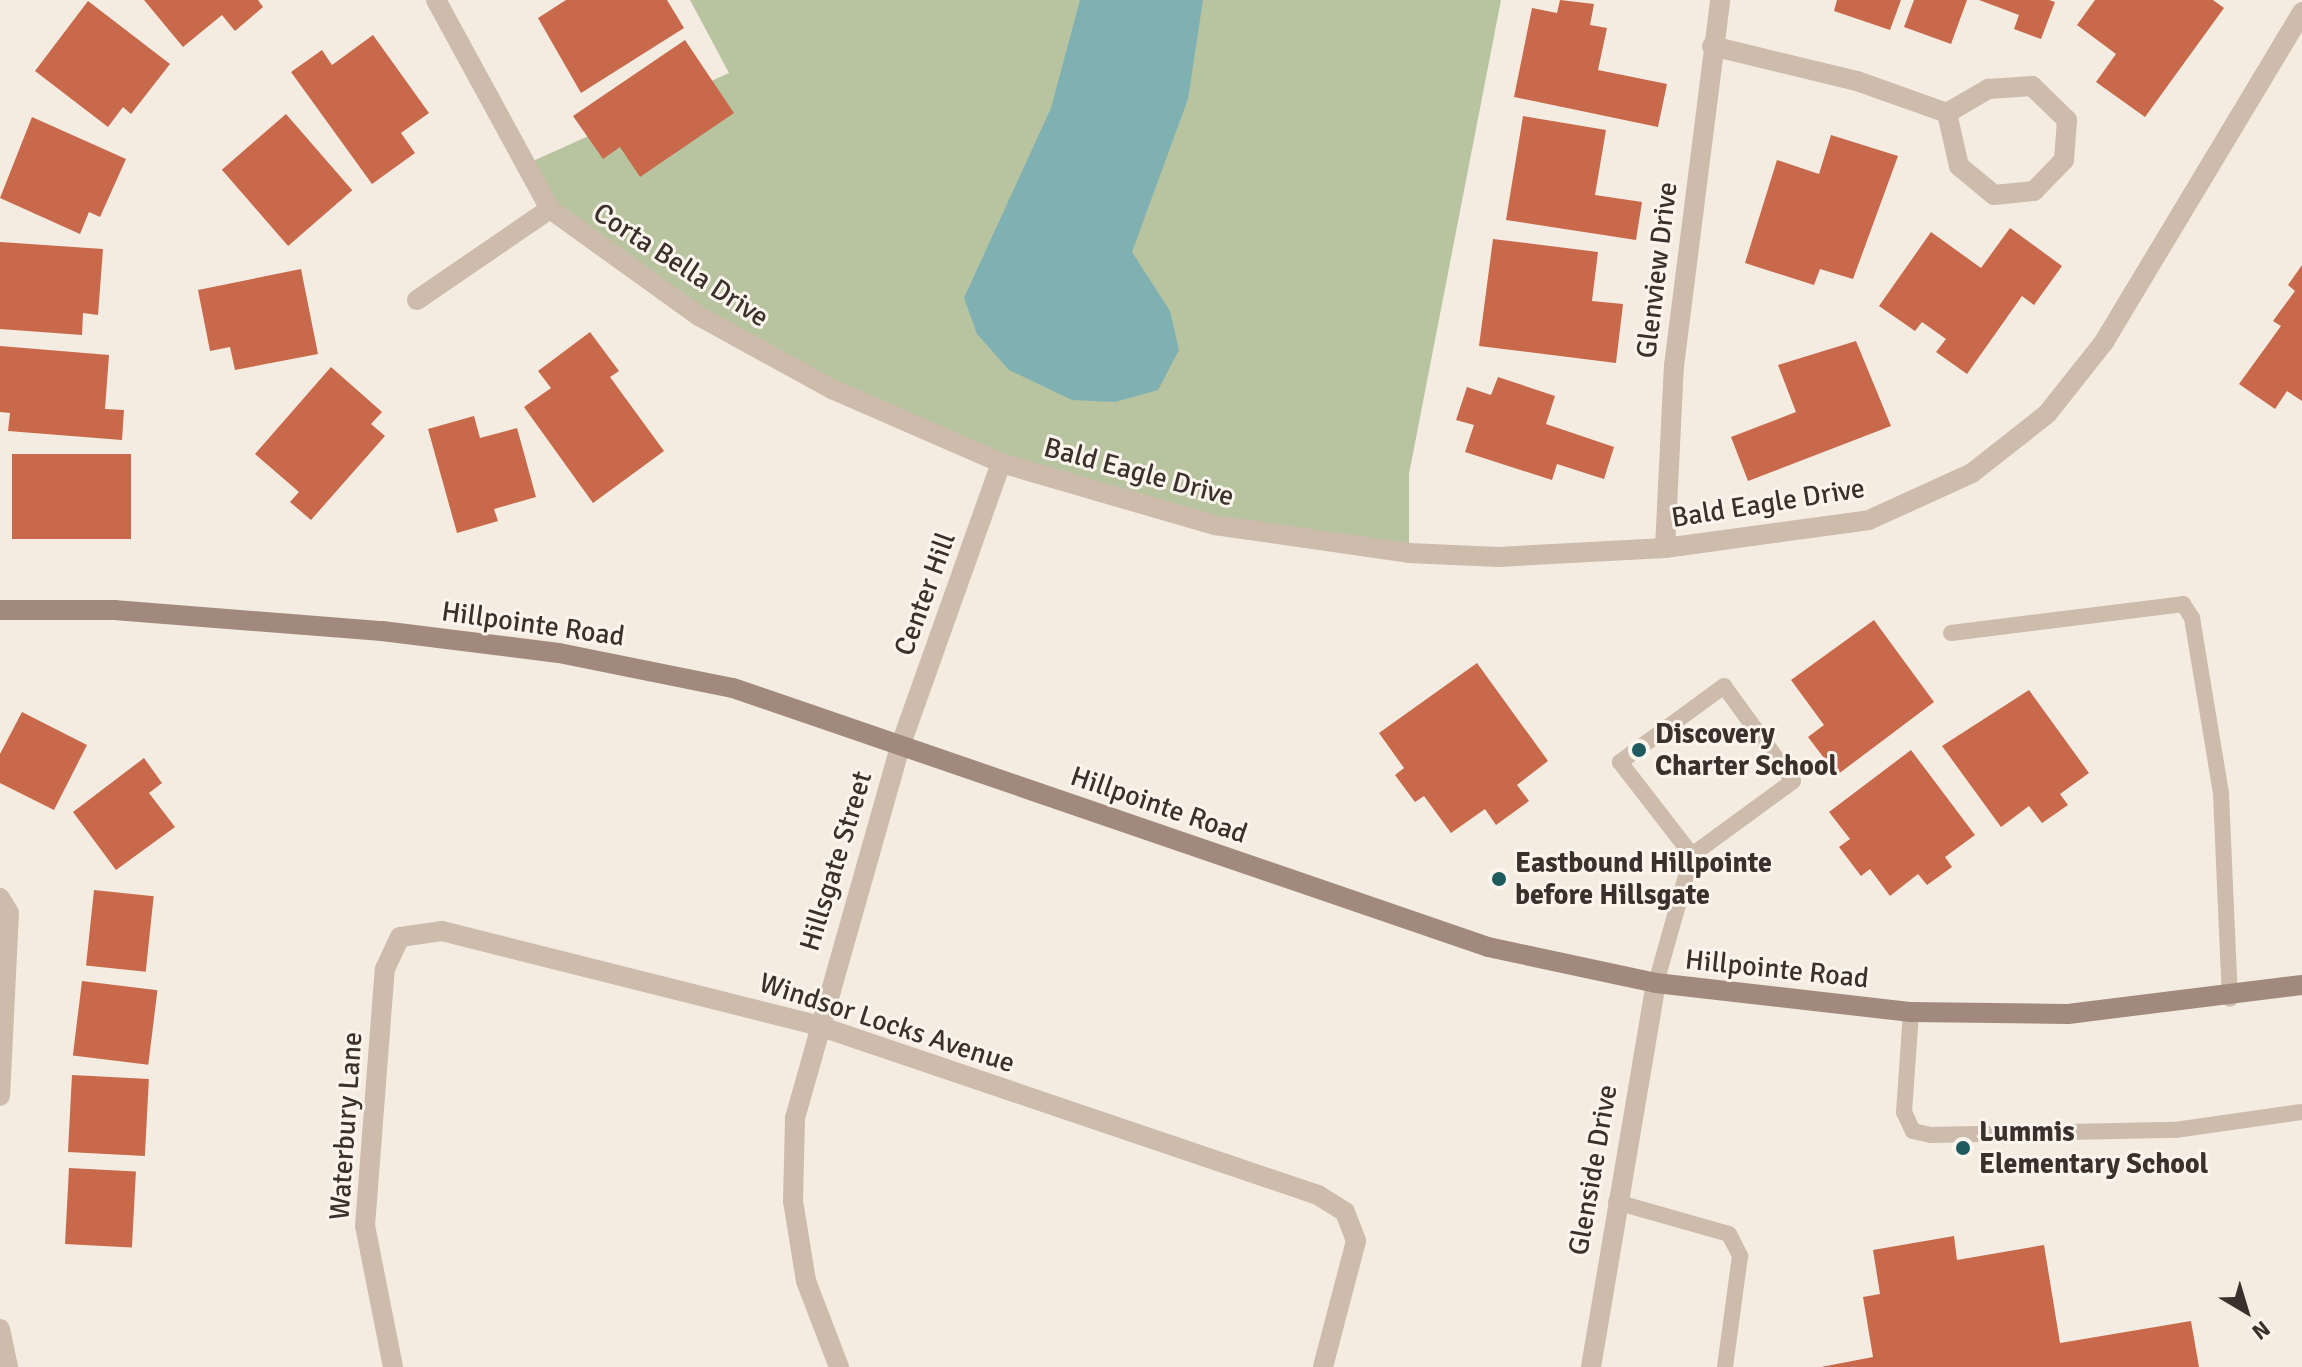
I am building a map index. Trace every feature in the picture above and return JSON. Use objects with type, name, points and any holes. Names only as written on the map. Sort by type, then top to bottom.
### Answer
[{"type":"street","name":"Corta Bella Drive","points":[[436,0],[550,209],[699,316],[832,389],[1001,463]]},
{"type":"street","name":"Glenview Drive","points":[[1665,548],[1674,366],[1720,0]]},
{"type":"street","name":"Bald Eagle Drive","points":[[1001,463],[1215,525],[1409,553],[1665,548],[1869,520],[1972,473],[2047,414],[2104,342],[2302,12]]},
{"type":"street","points":[[1712,46],[1857,81],[1947,113],[1988,89],[2032,86],[2067,120],[2064,160],[2034,191],[1994,195],[1959,166],[1947,113]]},
{"type":"street","points":[[417,300],[550,209]]},
{"type":"street","name":"Center Hill","points":[[901,744],[1001,463]]},
{"type":"street","name":"Hillpointe Road","points":[[0,610],[114,610],[559,653],[733,688],[1488,947],[1656,983],[1911,1012],[2068,1014],[2230,999],[2302,985]]},
{"type":"street","name":"Hillsgate Street","points":[[839,1367],[806,1281],[793,1201],[795,1118],[816,1025],[901,744]]},
{"type":"street","points":[[0,898],[9,913],[0,1096]]},
{"type":"street","name":"Windsor Locks Avenue","points":[[400,937],[442,931],[816,1025],[1318,1195],[1345,1212],[1356,1241],[1323,1367]]},
{"type":"street","name":"Waterbury Lane","points":[[393,1367],[365,1226],[385,969],[400,937]]},
{"type":"street","name":"Glenside Drive","points":[[1591,1367],[1616,1202],[1656,983]]},
{"type":"street","points":[[0,1329],[8,1367]]},
{"type":"lane","points":[[1951,633],[2183,604],[2192,618],[2221,794],[2230,999]]},
{"type":"lane","points":[[1656,983],[1692,855],[1793,781],[1724,686],[1620,762],[1692,855]]},
{"type":"lane","points":[[1911,1012],[1904,1112],[1913,1131],[1930,1135],[2175,1130],[2302,1112]]},
{"type":"lane","points":[[1616,1202],[1729,1234],[1740,1256],[1725,1367]]},
{"type":"green space","points":[[690,0],[1501,0],[1409,474],[1409,553],[1215,525],[1001,463],[832,389],[593,247],[524,165],[729,73]]},
{"type":"water","points":[[1080,0],[1203,0],[1188,99],[1132,252],[1170,311],[1179,350],[1158,390],[1115,402],[1072,400],[1009,370],[977,334],[964,298],[1051,108]]},
{"type":"building","points":[[144,0],[258,0],[263,7],[235,31],[222,15],[183,47]]},
{"type":"building","points":[[566,0],[667,0],[684,28],[581,93],[538,18]]},
{"type":"building","points":[[1560,0],[1594,4],[1590,25],[1607,28],[1598,70],[1667,84],[1658,127],[1514,97],[1532,8],[1557,13]]},
{"type":"building","points":[[1837,0],[1901,0],[1890,30],[1834,11]]},
{"type":"building","points":[[1914,0],[1967,0],[1951,44],[1904,27]]},
{"type":"building","points":[[1979,0],[2055,2],[2041,39],[2014,29],[2019,15]]},
{"type":"building","points":[[2095,0],[2213,0],[2224,8],[2145,117],[2096,82],[2116,54],[2077,25]]},
{"type":"building","points":[[88,1],[170,64],[131,114],[123,107],[108,127],[35,71]]},
{"type":"building","points":[[373,35],[429,113],[401,133],[415,153],[372,184],[291,72],[322,50],[332,65]]},
{"type":"building","points":[[685,40],[734,113],[640,177],[620,147],[603,159],[573,116]]},
{"type":"building","points":[[286,114],[352,190],[288,246],[222,170]]},
{"type":"building","points":[[1523,116],[1606,130],[1595,195],[1642,202],[1636,240],[1506,220]]},
{"type":"building","points":[[32,117],[126,159],[100,217],[89,212],[80,234],[0,198]]},
{"type":"building","points":[[1831,135],[1898,156],[1853,279],[1820,269],[1814,285],[1745,263],[1777,160],[1819,174]]},
{"type":"building","points":[[2010,228],[2062,266],[2034,305],[2022,296],[1967,374],[1936,352],[1946,339],[1922,322],[1915,331],[1879,306],[1931,232],[1981,268]]},
{"type":"building","points":[[1493,239],[1598,252],[1592,301],[1623,304],[1616,363],[1479,346]]},
{"type":"building","points":[[0,242],[103,249],[98,315],[83,313],[82,335],[0,329]]},
{"type":"building","points":[[2302,265],[2302,401],[2287,391],[2275,409],[2239,384],[2281,326],[2273,321],[2295,291],[2288,285]]},
{"type":"building","points":[[301,269],[318,354],[235,370],[230,347],[210,351],[198,290]]},
{"type":"building","points":[[590,332],[619,371],[610,377],[664,451],[593,503],[524,407],[551,388],[538,371]]},
{"type":"building","points":[[1856,341],[1891,426],[1748,481],[1731,437],[1796,412],[1778,365]]},
{"type":"building","points":[[0,346],[109,355],[105,409],[124,410],[122,440],[8,431],[10,413],[0,412]]},
{"type":"building","points":[[331,367],[382,412],[371,424],[385,436],[311,520],[290,502],[299,492],[255,454]]},
{"type":"building","points":[[1498,377],[1555,396],[1546,424],[1614,447],[1604,479],[1557,464],[1552,480],[1465,452],[1474,425],[1456,420],[1467,387],[1491,395]]},
{"type":"building","points":[[474,416],[480,438],[517,428],[536,497],[494,509],[498,521],[457,533],[428,429]]},
{"type":"building","points":[[12,454],[131,454],[131,539],[12,539]]},
{"type":"building","points":[[1874,620],[1934,702],[1837,775],[1808,737],[1824,725],[1791,680]]},
{"type":"building","points":[[1477,663],[1548,761],[1517,785],[1529,801],[1496,825],[1485,809],[1451,833],[1424,796],[1415,802],[1395,775],[1404,768],[1379,733]]},
{"type":"building","points":[[2029,690],[2089,773],[2060,794],[2068,805],[2042,823],[2029,806],[2001,827],[1942,746]]},
{"type":"building","points":[[22,712],[87,745],[54,810],[0,783],[0,754]]},
{"type":"building","points":[[1911,750],[1975,835],[1945,857],[1952,867],[1927,885],[1918,874],[1890,896],[1870,869],[1861,876],[1839,847],[1850,839],[1829,812]]},
{"type":"building","points":[[144,758],[162,783],[149,793],[175,827],[116,870],[73,812]]},
{"type":"building","points":[[94,890],[154,896],[146,972],[86,966]]},
{"type":"building","points":[[82,981],[157,990],[148,1065],[73,1055]]},
{"type":"building","points":[[72,1075],[149,1079],[145,1156],[68,1152]]},
{"type":"building","points":[[69,1168],[136,1172],[132,1247],[65,1244]]},
{"type":"building","points":[[1954,1236],[1957,1260],[2044,1245],[2060,1343],[2191,1321],[2199,1367],[1821,1367],[1873,1357],[1863,1297],[1880,1294],[1873,1250]]},
{"type":"place","name":"Discovery Charter School","points":[[1639,750]]},
{"type":"place","name":"Eastbound Hillpointe before Hillsgate","points":[[1499,879]]},
{"type":"place","name":"Lummis Elementary School","points":[[1963,1148]]}]
